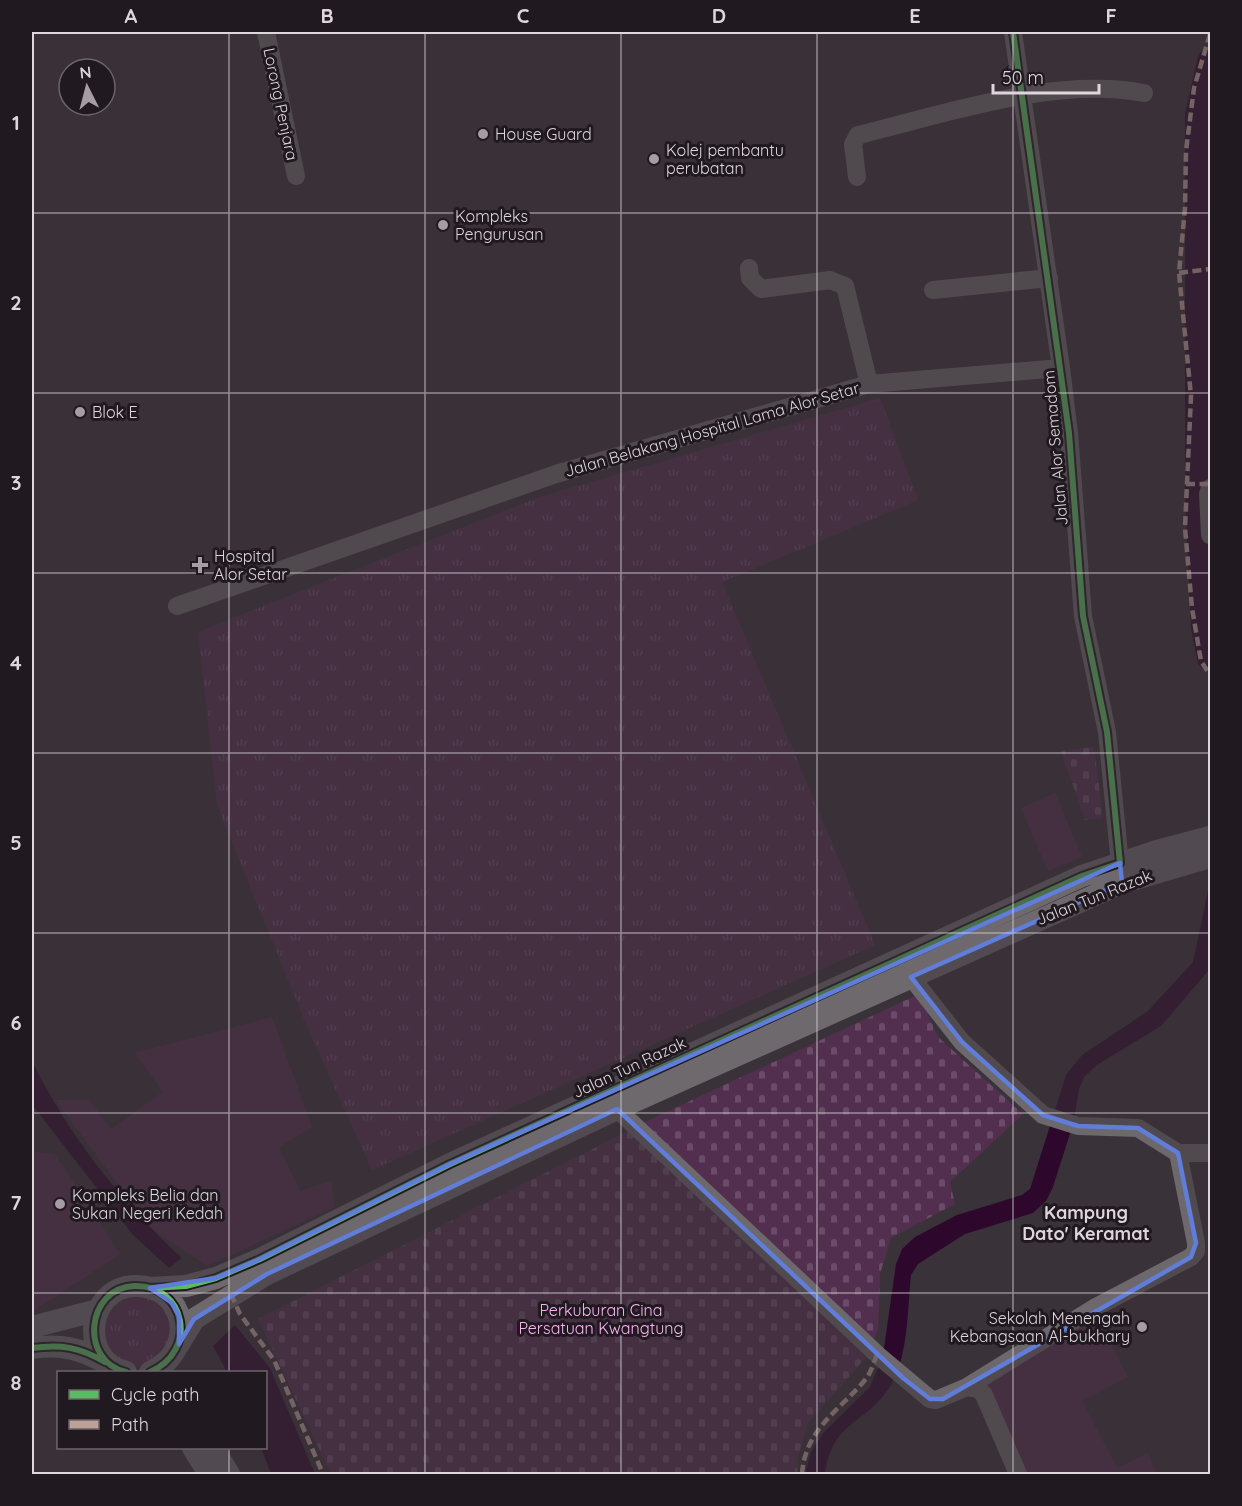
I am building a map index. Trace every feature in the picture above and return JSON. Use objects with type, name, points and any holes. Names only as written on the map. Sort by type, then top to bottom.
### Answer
[{"type":"main road","name":"Jalan Tun Razak","points":[[175,1358],[194,1319],[267,1274],[617,1109],[911,977],[1121,873],[1210,837]]},
{"type":"main road","name":"Jalan Tun Razak","points":[[98,1310],[107,1298],[119,1290],[133,1286],[150,1288],[186,1286],[216,1278],[260,1259],[450,1164],[1082,876],[1121,873],[1210,857]]},
{"type":"main road","points":[[150,1288],[172,1303],[179,1316],[181,1330],[175,1358],[152,1371]]},
{"type":"main road","points":[[32,1327],[98,1310]]},
{"type":"main road","points":[[98,1310],[93,1323],[93,1338],[98,1352],[116,1368]]},
{"type":"main road","points":[[32,1348],[51,1345],[84,1350],[116,1368]]},
{"type":"main road","points":[[194,1449],[209,1474]]},
{"type":"main road","points":[[214,1449],[229,1474]]},
{"type":"street","name":"Lorong Penjara","points":[[266,32],[296,176]]},
{"type":"street","name":"Jalan Alor Semadom","points":[[1013,32],[1069,433],[1083,616],[1107,732],[1121,873]]},
{"type":"street","points":[[857,177],[853,144],[858,135],[1023,96],[1100,87],[1144,93]]},
{"type":"street","points":[[749,268],[750,278],[761,289],[830,280],[845,286],[869,384]]},
{"type":"street","points":[[933,290],[1049,278]]},
{"type":"street","name":"Jalan Belakang Hospital Lama Alor Setar","points":[[177,606],[556,474],[869,384],[1061,368]]},
{"type":"street","points":[[1210,488],[1208,494],[1210,535]]},
{"type":"street","points":[[911,977],[962,1042],[1043,1115],[1078,1126],[1138,1128],[1178,1154],[1210,1154]]},
{"type":"street","points":[[617,1109],[903,1378],[930,1399],[936,1400],[967,1386],[1096,1308],[1191,1257],[1196,1251],[1196,1243],[1178,1154]]},
{"type":"street","points":[[967,1386],[974,1387],[984,1395],[1018,1474]]},
{"type":"highlighted area","points":[[1120,863],[1122,883],[911,977],[962,1042],[1043,1115],[1078,1126],[1138,1128],[1178,1153],[1196,1243],[1191,1257],[943,1399],[930,1399],[903,1378],[617,1109],[267,1274],[194,1319],[179,1344],[179,1316],[172,1303],[150,1288],[216,1278],[260,1259],[450,1164]]},
{"type":"green space","points":[[880,398],[918,500],[722,582],[875,945],[372,1170],[306,1024],[217,805],[198,632],[537,498]]},
{"type":"green space","points":[[1094,747],[1103,818],[1085,820],[1061,751]]},
{"type":"green space","points":[[1055,793],[1082,857],[1048,871],[1021,808]]},
{"type":"green space","points":[[919,994],[938,1037],[1023,1114],[950,1182],[955,1204],[891,1238],[880,1274],[878,1330],[873,1340],[643,1123]]},
{"type":"green space","points":[[272,1017],[312,1127],[279,1147],[300,1191],[331,1181],[335,1207],[207,1266],[151,1228],[55,1100],[89,1100],[111,1129],[163,1092],[135,1053]]},
{"type":"green space","name":"Perkuburan Cina Persatuan Kwangtung","points":[[628,1131],[868,1355],[808,1423],[798,1456],[797,1474],[331,1474],[258,1319]]},
{"type":"green space","name":"Kompleks Belia dan Sukan Negeri Kedah","points":[[32,1152],[55,1154],[120,1254],[32,1312]]},
{"type":"green space","points":[[126,1294],[161,1301],[175,1333],[148,1366],[130,1367],[102,1346],[101,1319]]},
{"type":"green space","points":[[1097,1318],[1128,1377],[1082,1401],[1117,1468],[1148,1453],[1156,1474],[1025,1474],[984,1380]]},
{"type":"shaded area","points":[[1210,881],[1210,969],[1161,1026],[1097,1065],[1084,1077],[1079,1089],[1074,1121],[1053,1187],[1046,1201],[1033,1213],[965,1234],[918,1264],[911,1275],[904,1348],[896,1376],[870,1410],[842,1433],[829,1456],[825,1474],[805,1474],[811,1452],[823,1433],[870,1387],[883,1355],[896,1264],[902,1249],[915,1237],[957,1215],[1022,1195],[1030,1189],[1066,1075],[1082,1055],[1148,1011],[1193,962]]},
{"type":"shaded area","points":[[32,1061],[62,1116],[98,1167],[138,1214],[182,1258],[169,1268],[133,1235],[34,1107]]},
{"type":"shaded area","points":[[235,1325],[270,1368],[315,1474],[271,1474],[261,1449],[267,1449],[267,1371],[226,1371],[213,1346]]},
{"type":"waterway","points":[[1210,61],[1198,115],[1198,495],[1204,628],[1210,658]]},
{"type":"marked path","points":[[1210,34],[1194,88],[1186,151],[1185,208],[1179,273],[1191,396],[1185,528],[1192,608],[1201,661],[1210,675]]},
{"type":"marked path","points":[[1179,273],[1210,269]]},
{"type":"marked path","points":[[1186,484],[1210,484]]},
{"type":"marked path","points":[[231,1294],[240,1314],[274,1360],[323,1474]]},
{"type":"marked path","points":[[802,1474],[805,1458],[817,1432],[865,1380],[877,1354]]},
{"type":"cycle path","points":[[150,1288],[186,1286],[216,1278],[260,1259],[450,1164],[1082,876],[1120,863],[1107,732],[1083,616],[1069,433],[1013,32]]},
{"type":"cycle path","points":[[124,1371],[111,1365],[101,1354],[95,1340],[94,1326],[98,1311],[106,1299],[118,1290],[134,1286],[152,1288],[165,1296],[175,1307],[180,1320],[180,1335],[175,1349],[166,1362],[152,1371]]},
{"type":"cycle path","points":[[32,1348],[52,1346],[70,1348],[105,1362]]},
{"type":"place","name":"House Guard","points":[[483,134]]},
{"type":"place","name":"Kolej pembantu perubatan","points":[[654,159]]},
{"type":"place","name":"Kompleks Pengurusan","points":[[443,225]]},
{"type":"place","name":"Blok E","points":[[80,412]]},
{"type":"place","name":"Hospital Alor Setar","points":[[200,565]]},
{"type":"place","name":"Kompleks Belia dan Sukan Negeri Kedah","points":[[60,1204]]},
{"type":"place","name":"Sekolah Menengah Kebangsaan Al-bukhary","points":[[1142,1327]]},
{"type":"district","name":"Kampung Dato' Keramat","points":[[1086,1223]]}]
